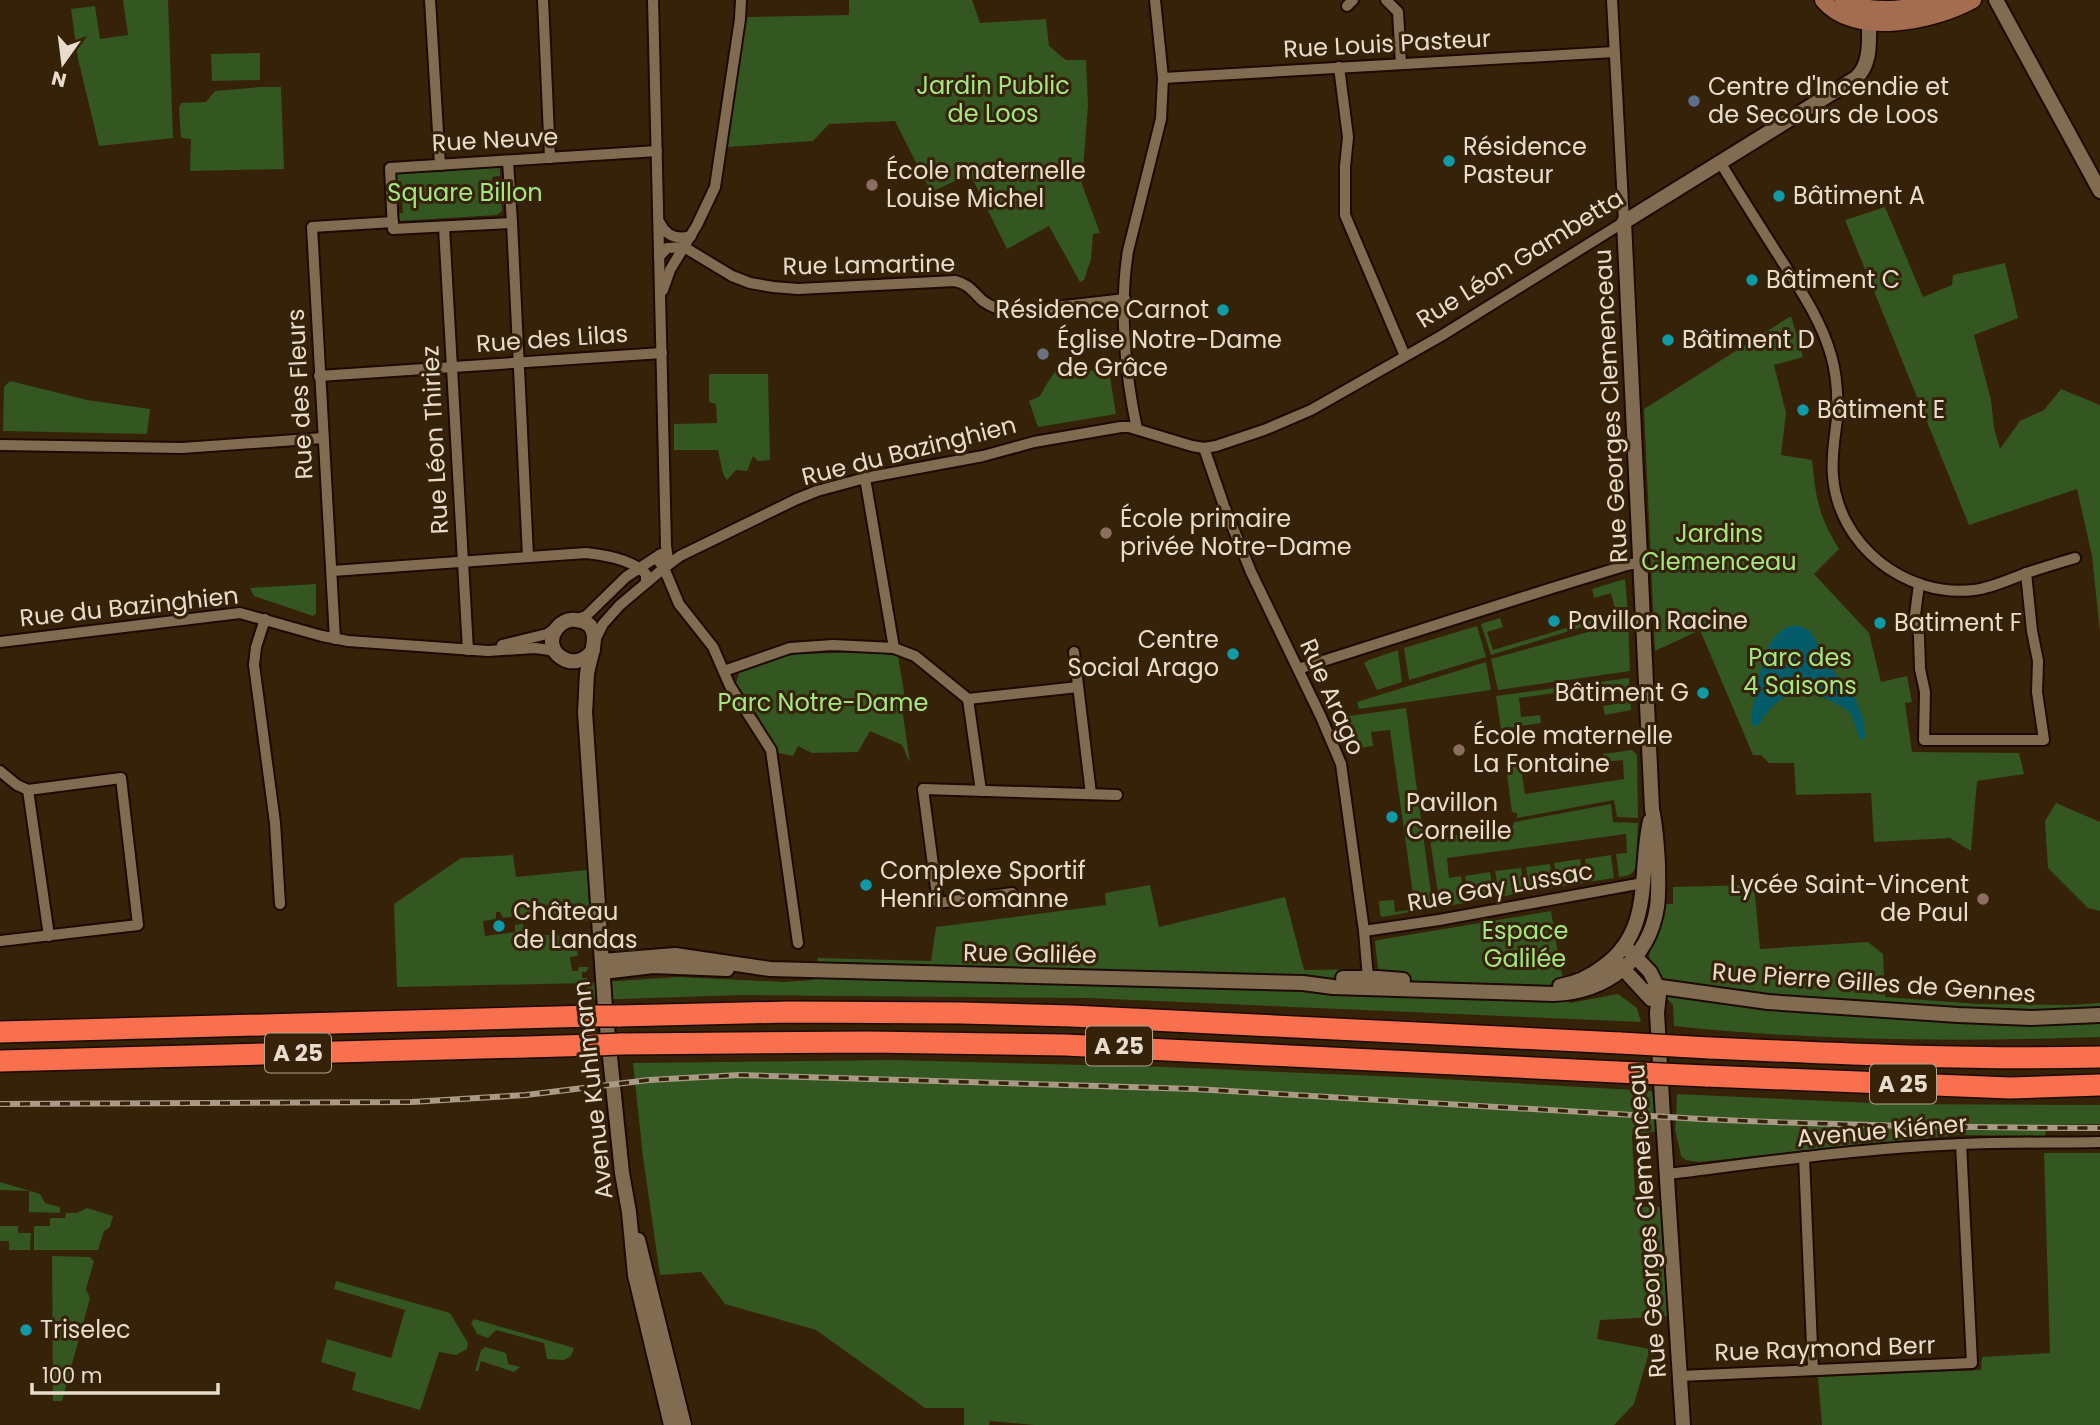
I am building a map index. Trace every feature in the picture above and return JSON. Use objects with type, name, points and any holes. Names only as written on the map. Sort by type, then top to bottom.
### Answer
[{"type":"highway","name":"A 25","points":[[0,1032],[605,1010],[974,1013],[1897,1057],[2100,1057]]},
{"type":"highway","points":[[0,1025],[124,1028]]},
{"type":"highway","name":"A 25","points":[[0,1061],[621,1044],[868,1042],[1098,1046],[2010,1088],[2100,1085]]},
{"type":"main road","points":[[1831,2],[1875,9],[1951,0]]},
{"type":"main road","points":[[1831,2],[1844,17],[1870,23],[1927,17],[1958,8],[1973,0]]},
{"type":"street","points":[[430,0],[440,165]]},
{"type":"street","points":[[543,0],[550,158]]},
{"type":"street","points":[[660,310],[664,285],[711,197],[717,178],[741,0]]},
{"type":"street","points":[[1137,429],[1125,350],[1126,270],[1128,251],[1159,129],[1163,78],[1155,0]]},
{"type":"street","points":[[1386,0],[1398,12],[1401,64]]},
{"type":"street","name":"Rue Georges Clemenceau","points":[[1612,0],[1653,809],[1657,839],[1657,906],[1649,936],[1637,956],[1619,964]]},
{"type":"street","points":[[1996,0],[2100,191]]},
{"type":"street","points":[[649,1],[657,151],[668,559],[664,568]]},
{"type":"street","name":"Rue Léon Gambetta","points":[[1137,429],[1192,446],[1216,446],[1288,421],[1311,410],[1471,319],[1856,78],[1867,60],[1870,23]]},
{"type":"street","name":"Rue Louis Pasteur","points":[[1163,78],[1614,52]]},
{"type":"street","points":[[1339,67],[1348,132],[1345,167],[1346,219],[1405,356]]},
{"type":"street","name":"Rue Neuve","points":[[393,222],[390,168],[657,151]]},
{"type":"street","points":[[508,161],[528,556]]},
{"type":"street","points":[[1720,162],[1808,302],[1826,341],[1837,393],[1833,476],[1836,496],[1843,516],[1861,544],[1882,565],[1901,576],[1919,584],[1947,590],[1973,590],[1992,586],[2075,558]]},
{"type":"street","points":[[658,217],[668,234],[679,238],[691,236]]},
{"type":"street","points":[[393,222],[393,229],[512,223]]},
{"type":"street","name":"Rue des Fleurs","points":[[335,639],[312,227],[393,222]]},
{"type":"street","name":"Rue Léon Thiriez","points":[[444,226],[468,650]]},
{"type":"street","points":[[659,257],[667,248],[684,247]]},
{"type":"street","name":"Rue Lamartine","points":[[684,247],[737,278],[773,287],[810,288],[955,281],[970,286],[992,307],[1011,312],[1125,299]]},
{"type":"street","name":"Rue des Lilas","points":[[319,376],[662,352]]},
{"type":"street","name":"Rue du Bazinghien","points":[[594,645],[603,624],[646,583],[680,556],[797,499],[865,478],[984,456],[1034,442],[1121,427],[1137,429]]},
{"type":"street","points":[[0,445],[166,448],[323,438]]},
{"type":"street","name":"Rue Arago","points":[[1204,447],[1251,572],[1336,748],[1341,764],[1368,978]]},
{"type":"street","points":[[865,478],[894,648]]},
{"type":"street","points":[[575,620],[587,625],[594,633],[594,645],[589,656],[580,661],[562,657],[552,642],[556,628],[565,622],[586,616],[613,589],[656,558],[666,546]]},
{"type":"street","points":[[332,571],[593,553],[639,568],[646,574],[646,583]]},
{"type":"street","points":[[656,558],[664,568],[679,604],[713,647],[730,686],[771,750],[798,943]]},
{"type":"street","points":[[1298,669],[1642,562]]},
{"type":"street","points":[[1919,584],[1915,615],[1925,692],[1924,740],[2044,740],[2037,692],[2038,662],[2026,573]]},
{"type":"street","name":"Rue du Bazinghien","points":[[0,642],[240,613],[335,639],[363,643],[488,652],[535,648],[550,650],[562,657]]},
{"type":"street","points":[[265,619],[254,653],[254,665],[275,822],[280,904]]},
{"type":"street","name":"Rue du Bazinghien","points":[[468,650],[508,644],[547,634],[556,628]]},
{"type":"street","name":"Avenue Kuhlmann","points":[[594,645],[587,673],[585,712],[605,1010],[635,1275],[671,1425]]},
{"type":"street","points":[[724,671],[790,648],[833,645],[894,648],[909,653],[968,699],[981,791]]},
{"type":"street","points":[[1074,652],[1091,794]]},
{"type":"street","name":"Avenue Kuhlmann","points":[[562,657],[576,671],[585,712]]},
{"type":"street","points":[[968,699],[1078,687]]},
{"type":"street","points":[[0,771],[28,790],[121,778],[138,925],[0,942]]},
{"type":"street","points":[[1012,893],[939,903],[923,789],[1116,795]]},
{"type":"street","points":[[28,790],[49,936]]},
{"type":"street","name":"Rue Georges Clemenceau","points":[[1619,964],[1639,916],[1647,835],[1653,809]]},
{"type":"street","name":"Rue Gay Lussac","points":[[1364,931],[1643,883]]},
{"type":"street","points":[[1625,946],[1650,972],[1652,990]]},
{"type":"street","points":[[1619,964],[1652,990]]},
{"type":"street","name":"Rue Galilée","points":[[603,967],[713,970],[756,968],[1303,983],[1368,978],[1435,983],[1560,986],[1619,964]]},
{"type":"street","name":"Rue Galilée","points":[[1303,983],[1333,987],[1554,995],[1594,987],[1619,964]]},
{"type":"street","name":"Rue Georges Clemenceau","points":[[1652,990],[1659,999],[1657,1013],[1683,1425]]},
{"type":"street","name":"Rue Pierre Gilles de Gennes","points":[[1652,990],[1768,1002],[1958,1015],[2031,1018],[2100,1015]]},
{"type":"street","name":"Avenue Kiéner","points":[[1668,1174],[1804,1157],[1961,1144],[2100,1142]]},
{"type":"street","name":"Rue Raymond Berr","points":[[1680,1376],[1972,1363],[1961,1144]]},
{"type":"street","points":[[1804,1157],[1813,1370]]},
{"type":"street","name":"Avenue Kuhlmann","points":[[629,1212],[684,1425]]},
{"type":"green space","points":[[123,0],[168,0],[173,138],[99,146],[78,59],[71,9],[95,6],[100,39],[128,35]]},
{"type":"green space","name":"Jardin Public de Loos","points":[[849,0],[972,0],[980,23],[1046,19],[1049,46],[1066,60],[1086,60],[1088,105],[1082,184],[1100,233],[1093,234],[1091,259],[1084,280],[1080,282],[1049,226],[1007,249],[970,174],[931,192],[895,121],[829,124],[813,141],[727,147],[746,17],[849,15]]},
{"type":"green space","points":[[260,53],[260,80],[212,81],[211,54]]},
{"type":"green space","points":[[281,87],[284,169],[190,171],[191,139],[181,138],[181,103],[206,102],[215,91]]},
{"type":"green space","name":"Square Billon","points":[[496,166],[500,169],[500,176],[492,177],[493,198],[501,198],[502,211],[497,215],[398,221],[395,217],[394,213],[403,213],[401,181],[393,181],[398,173]]},
{"type":"green space","points":[[1885,207],[1923,297],[1952,285],[1953,275],[2005,263],[2018,318],[1974,335],[1991,400],[1994,428],[2000,449],[2020,421],[2044,410],[2061,389],[2100,405],[2100,632],[2092,556],[2077,489],[1969,525],[1845,220]]},
{"type":"green space","points":[[1791,316],[1803,357],[1774,365],[1786,413],[1781,455],[1812,460],[1819,506],[1839,549],[1814,574],[1869,633],[1881,682],[1907,676],[1912,702],[1905,703],[1912,752],[2019,753],[2024,774],[1977,781],[1971,851],[1950,838],[1874,842],[1871,793],[1796,795],[1794,763],[1769,763],[1761,755],[1753,755],[1700,630],[1655,651],[1644,409]]},
{"type":"green space","points":[[1056,370],[1109,371],[1116,414],[1038,427],[1029,401],[1040,396]]},
{"type":"green space","points":[[709,374],[768,374],[770,460],[758,461],[753,456],[747,471],[736,470],[727,480],[723,474],[718,450],[674,450],[674,424],[717,423],[716,404],[709,402]]},
{"type":"green space","points":[[10,381],[87,400],[150,409],[147,434],[3,431],[4,387]]},
{"type":"green space","points":[[1625,579],[1628,613],[1491,655],[1481,624],[1500,618],[1503,627],[1487,632],[1493,650],[1616,613],[1611,593],[1594,598],[1592,589]]},
{"type":"green space","points":[[316,584],[316,614],[313,616],[254,596],[250,588]]},
{"type":"green space","points":[[1628,621],[1630,671],[1498,690],[1491,659]]},
{"type":"green space","points":[[1477,626],[1486,657],[1409,680],[1404,648]]},
{"type":"green space","points":[[1398,650],[1402,682],[1377,690],[1364,663]]},
{"type":"green space","name":"Parc Notre-Dame","points":[[871,652],[898,656],[905,698],[903,715],[910,763],[902,745],[870,731],[858,752],[812,753],[798,746],[793,756],[779,753],[736,683],[740,670],[764,661],[798,654]]},
{"type":"green space","points":[[1486,662],[1491,690],[1359,709],[1357,702]]},
{"type":"green space","points":[[1629,678],[1631,710],[1605,715],[1603,706],[1621,703],[1619,684],[1519,698],[1521,717],[1540,715],[1541,723],[1501,729],[1496,696]]},
{"type":"green space","points":[[1406,708],[1433,908],[1382,917],[1379,901],[1394,900],[1395,912],[1415,909],[1390,730],[1371,732],[1373,746],[1358,748],[1353,746],[1342,717]]},
{"type":"green space","points":[[1632,750],[1637,755],[1638,818],[1617,817],[1614,800],[1517,818],[1517,813],[1512,812],[1506,767],[1538,763],[1540,772],[1522,775],[1525,794],[1624,779],[1623,760],[1604,762],[1603,754]]},
{"type":"green space","points":[[2056,803],[2100,822],[2100,911],[2088,908],[2048,868],[2045,821]]},
{"type":"green space","points":[[1611,804],[1613,822],[1638,823],[1636,865],[1630,874],[1619,877],[1616,854],[1627,853],[1626,834],[1447,858],[1449,878],[1461,876],[1465,903],[1440,907],[1430,839],[1513,826],[1514,822]]},
{"type":"green space","name":"Espace Galilée","points":[[513,855],[516,877],[587,870],[590,920],[577,923],[576,912],[550,915],[548,905],[537,907],[537,913],[503,918],[500,912],[496,912],[496,919],[483,921],[485,936],[515,932],[515,925],[523,924],[527,937],[557,934],[563,945],[576,944],[578,956],[570,957],[572,971],[578,971],[579,967],[589,967],[586,972],[582,972],[582,978],[587,978],[588,983],[678,977],[785,982],[813,980],[818,958],[931,961],[936,927],[1106,905],[1105,893],[1150,885],[1159,927],[1285,897],[1304,970],[1378,969],[1375,941],[1551,911],[1561,971],[1570,1003],[1618,994],[1637,1008],[1641,1022],[1087,998],[743,995],[588,1000],[587,983],[397,987],[394,904],[461,858]]},
{"type":"green space","points":[[1611,855],[1614,878],[1588,882],[1585,859]]},
{"type":"green space","points":[[1580,859],[1584,883],[1558,887],[1554,863]]},
{"type":"green space","points":[[1550,864],[1553,888],[1530,892],[1526,867]]},
{"type":"green space","points":[[1521,868],[1525,892],[1500,897],[1495,871]]},
{"type":"green space","points":[[1490,872],[1494,897],[1470,901],[1465,876]]},
{"type":"green space","points":[[1754,885],[1760,949],[1868,942],[1883,954],[1885,997],[1978,1004],[2100,1003],[2100,1037],[1887,1039],[1780,1035],[1674,1026],[1673,1005],[1663,994],[1649,958],[1650,944],[1663,904],[1673,904],[1673,887]]},
{"type":"green space","points":[[894,1060],[1166,1067],[1652,1091],[1655,1114],[1416,1100],[1408,1104],[1655,1119],[1657,1131],[1632,1135],[1635,1193],[1643,1207],[1663,1207],[1673,1316],[1600,1320],[1597,1339],[1650,1349],[1634,1404],[1614,1425],[1034,1425],[990,1421],[989,1425],[964,1425],[964,1408],[925,1408],[816,1330],[725,1304],[701,1272],[660,1275],[633,1063]]},
{"type":"green space","points":[[1677,1094],[1894,1104],[2100,1105],[2100,1124],[1835,1122],[1676,1115]]},
{"type":"green space","points":[[1676,1120],[1926,1129],[2046,1129],[2045,1136],[1959,1135],[1699,1162],[1686,1160],[1681,1156],[1675,1129]]},
{"type":"green space","points":[[2044,1153],[2100,1153],[2100,1425],[1822,1425],[1818,1377],[1981,1370],[1982,1357],[2050,1353]]},
{"type":"green space","points":[[0,1182],[40,1194],[45,1203],[60,1207],[60,1213],[29,1212],[29,1191],[0,1190]]},
{"type":"green space","points":[[87,1208],[113,1216],[110,1227],[104,1231],[98,1250],[34,1250],[34,1226],[50,1226],[50,1218],[65,1218],[66,1213],[77,1213]]},
{"type":"green space","points":[[0,1226],[18,1226],[18,1233],[31,1233],[30,1250],[9,1250],[9,1241],[0,1241]]},
{"type":"green space","points":[[52,1256],[90,1257],[94,1261],[86,1289],[90,1298],[62,1401],[53,1401]]},
{"type":"green space","points":[[336,1281],[450,1313],[468,1343],[467,1349],[456,1355],[439,1352],[420,1410],[352,1390],[356,1373],[321,1362],[327,1339],[391,1358],[405,1310],[334,1289]]},
{"type":"green space","points":[[474,1319],[574,1348],[571,1356],[564,1360],[547,1359],[544,1343],[496,1330],[488,1338],[477,1334],[471,1323]]},
{"type":"green space","points":[[485,1347],[506,1353],[508,1364],[520,1367],[514,1372],[481,1361],[478,1371],[475,1371],[481,1350]]},
{"type":"water","points":[[1790,626],[1800,626],[1811,632],[1831,668],[1854,696],[1863,719],[1864,740],[1860,739],[1848,711],[1831,701],[1808,693],[1789,695],[1780,700],[1758,726],[1752,725],[1752,708],[1765,654],[1774,637]]},
{"type":"railway","points":[[0,1104],[412,1102],[526,1095],[649,1080],[740,1075],[1194,1089],[1751,1121],[2100,1128]]},
{"type":"place","name":"Centre d'Incendie et de Secours de Loos","points":[[1694,101]]},
{"type":"place","name":"Résidence Pasteur","points":[[1449,161]]},
{"type":"place","name":"École maternelle Louise Michel","points":[[872,185]]},
{"type":"place","name":"Bâtiment A","points":[[1779,196]]},
{"type":"place","name":"Bâtiment C","points":[[1752,280]]},
{"type":"place","name":"Résidence Carnot","points":[[1223,310]]},
{"type":"place","name":"Bâtiment D","points":[[1668,340]]},
{"type":"place","name":"Église Notre-Dame de Grâce","points":[[1043,354]]},
{"type":"place","name":"Bâtiment E","points":[[1803,410]]},
{"type":"place","name":"École primaire privée Notre-Dame","points":[[1106,533]]},
{"type":"place","name":"Pavillon Racine","points":[[1554,621]]},
{"type":"place","name":"Batiment F","points":[[1880,623]]},
{"type":"place","name":"Centre Social Arago","points":[[1233,654]]},
{"type":"place","name":"Bâtiment G","points":[[1703,693]]},
{"type":"place","name":"École maternelle La Fontaine","points":[[1459,750]]},
{"type":"place","name":"Pavillon Corneille","points":[[1392,817]]},
{"type":"place","name":"Complexe Sportif Henri Comanne","points":[[866,885]]},
{"type":"place","name":"Lycée Saint-Vincent de Paul","points":[[1983,899]]},
{"type":"place","name":"Château de Landas","points":[[499,926]]},
{"type":"place","name":"Triselec","points":[[26,1330]]},
{"type":"park label","name":"Jardins Clemenceau","points":[[1719,548]]},
{"type":"park label","name":"Parc des 4 Saisons","points":[[1800,672]]}]
